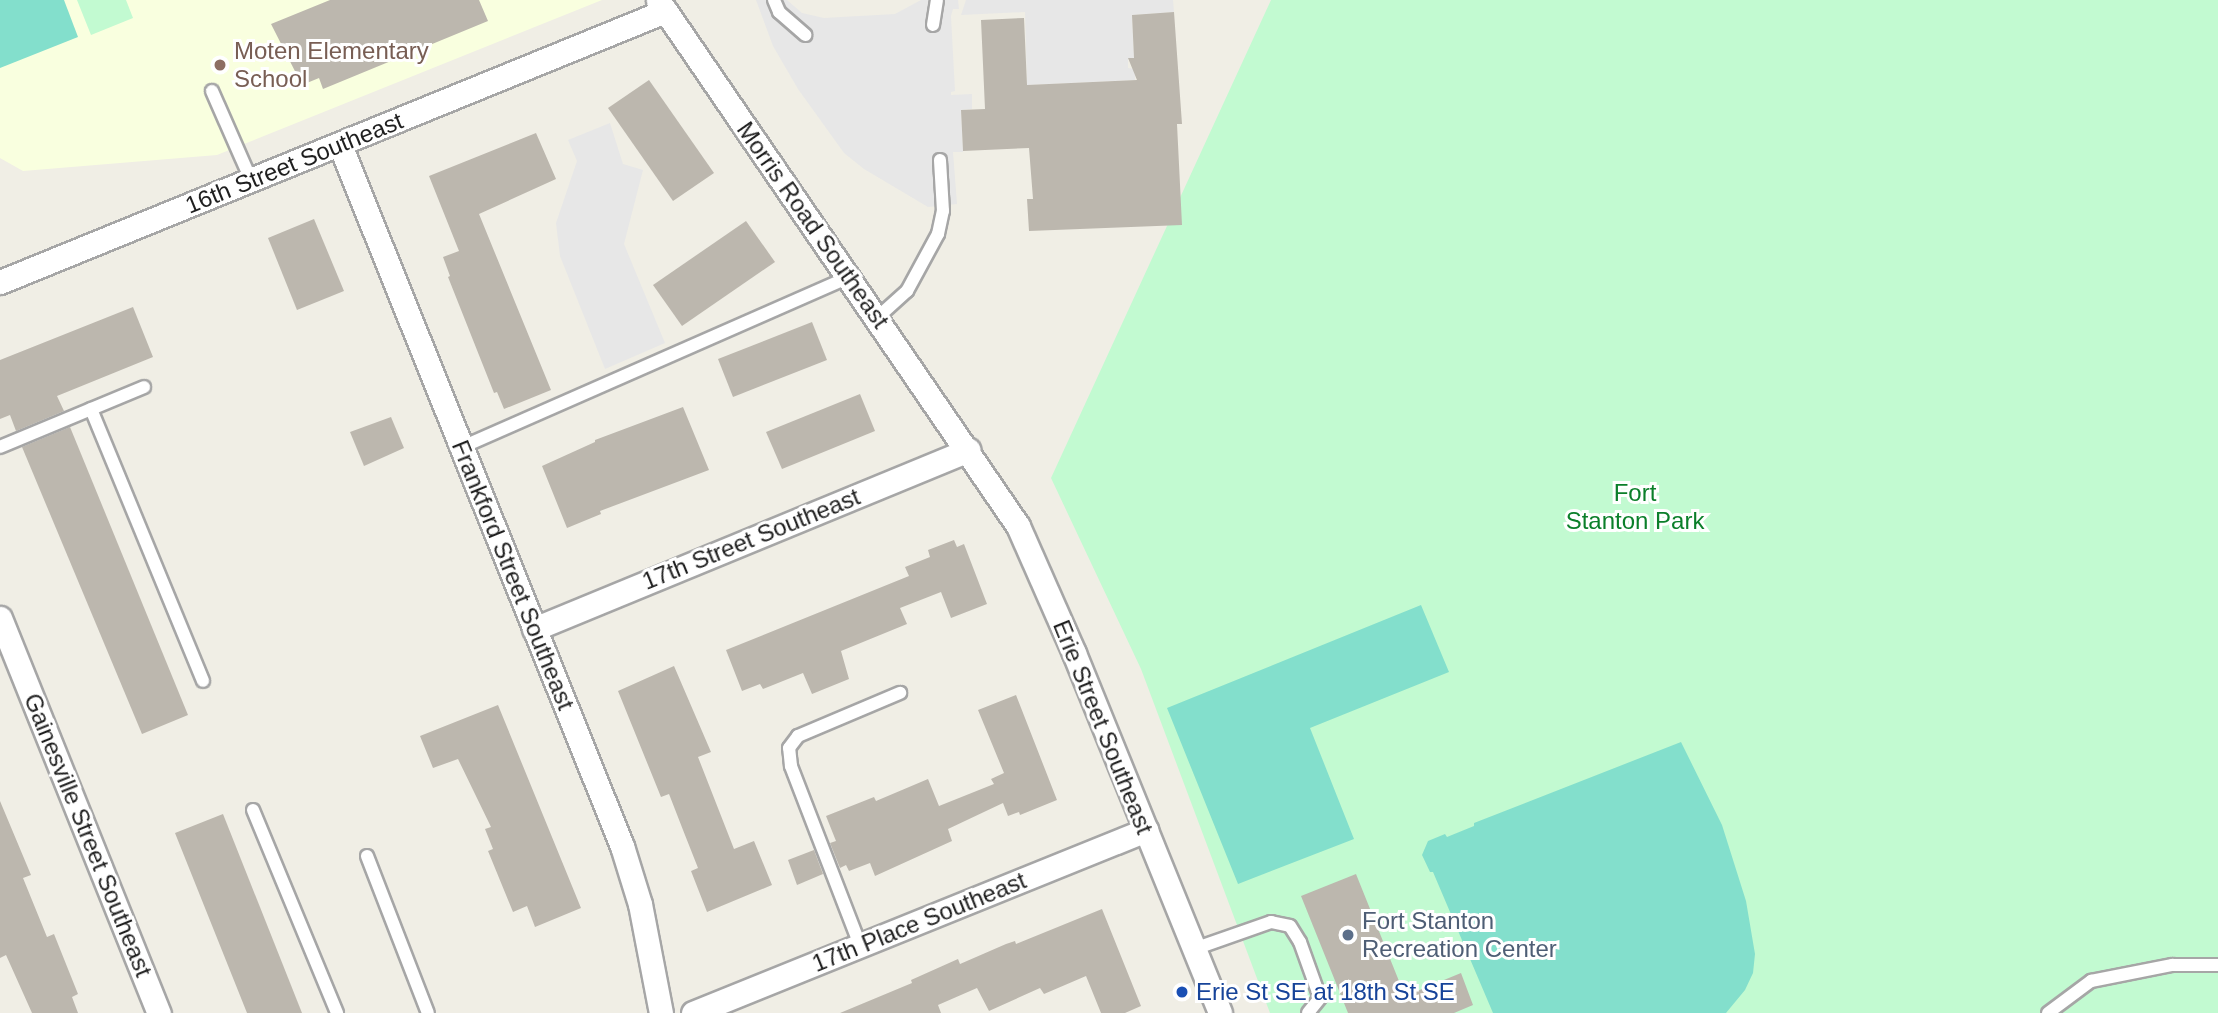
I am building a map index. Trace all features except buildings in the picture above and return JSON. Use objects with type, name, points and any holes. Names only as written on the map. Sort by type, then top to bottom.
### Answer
[{"type":"street","name":"16th Street Southeast","points":[[0,282],[340,145],[662,6]]},
{"type":"street","name":"Morris Road Southeast","points":[[662,6],[968,450]]},
{"type":"street","name":"Frankford Street Southeast","points":[[340,145],[622,846],[640,904],[662,1013]]},
{"type":"street","name":"17th Street Southeast","points":[[534,629],[968,450]]},
{"type":"street","name":"Erie Street Southeast","points":[[968,450],[1002,499],[1032,555],[1220,1013]]},
{"type":"street","name":"Gainesville Street Southeast","points":[[0,618],[159,1013]]},
{"type":"street","name":"17th Place Southeast","points":[[693,1013],[1146,830]]},
{"type":"lane","points":[[775,0],[779,12],[805,35]]},
{"type":"lane","points":[[933,25],[937,0]]},
{"type":"lane","points":[[212,92],[251,180]]},
{"type":"lane","points":[[878,317],[907,291],[938,234],[943,211],[940,160]]},
{"type":"lane","points":[[462,447],[849,277]]},
{"type":"lane","points":[[0,447],[144,387]]},
{"type":"lane","points":[[91,409],[203,681]]},
{"type":"lane","points":[[860,946],[791,766],[789,748],[798,736],[900,693]]},
{"type":"lane","points":[[253,810],[337,1013]]},
{"type":"lane","points":[[367,856],[428,1013]]},
{"type":"lane","points":[[1194,949],[1271,922],[1290,926],[1300,942],[1320,998],[1308,1013]]},
{"type":"lane","points":[[2048,1013],[2091,981],[2172,965],[2218,965]]},
{"type":"shaded area","name":"Moten Elementary School","points":[[0,0],[602,0],[217,155],[23,171],[0,158]]},
{"type":"shaded area","points":[[0,0],[64,0],[78,37],[0,68]]},
{"type":"shaded area","points":[[756,0],[787,0],[802,13],[824,18],[895,14],[921,0],[958,0],[959,9],[953,9],[951,16],[955,91],[951,92],[951,95],[972,94],[972,109],[961,110],[963,152],[953,152],[957,204],[928,207],[864,169],[844,153],[798,89],[773,46]]},
{"type":"shaded area","points":[[966,0],[1173,0],[1174,12],[1132,15],[1134,58],[1128,59],[1128,68],[1135,69],[1135,80],[1027,85],[1025,12],[961,15]]},
{"type":"shaded area","points":[[610,123],[623,164],[643,170],[624,244],[665,343],[605,369],[560,256],[556,223],[577,161],[568,140]]},
{"type":"shaded area","points":[[1421,605],[1449,672],[1310,728],[1354,839],[1238,884],[1167,708]]},
{"type":"shaded area","points":[[1681,742],[1722,825],[1746,901],[1755,954],[1753,973],[1745,990],[1726,1013],[1493,1013],[1433,872],[1430,872],[1422,855],[1428,841],[1445,834],[1447,837],[1474,826],[1474,823]]},
{"type":"green space","points":[[77,0],[126,0],[133,18],[91,35]]},
{"type":"green space","name":"Fort Stanton Park","points":[[1271,0],[2218,0],[2218,1013],[1270,1013],[1141,669],[1051,478]]},
{"type":"place","name":"Moten Elementary School","points":[[220,65]]},
{"type":"place","name":"Fort Stanton Recreation Center","points":[[1348,935]]},
{"type":"place","name":"Erie St SE at 18th St SE","points":[[1182,992]]}]
